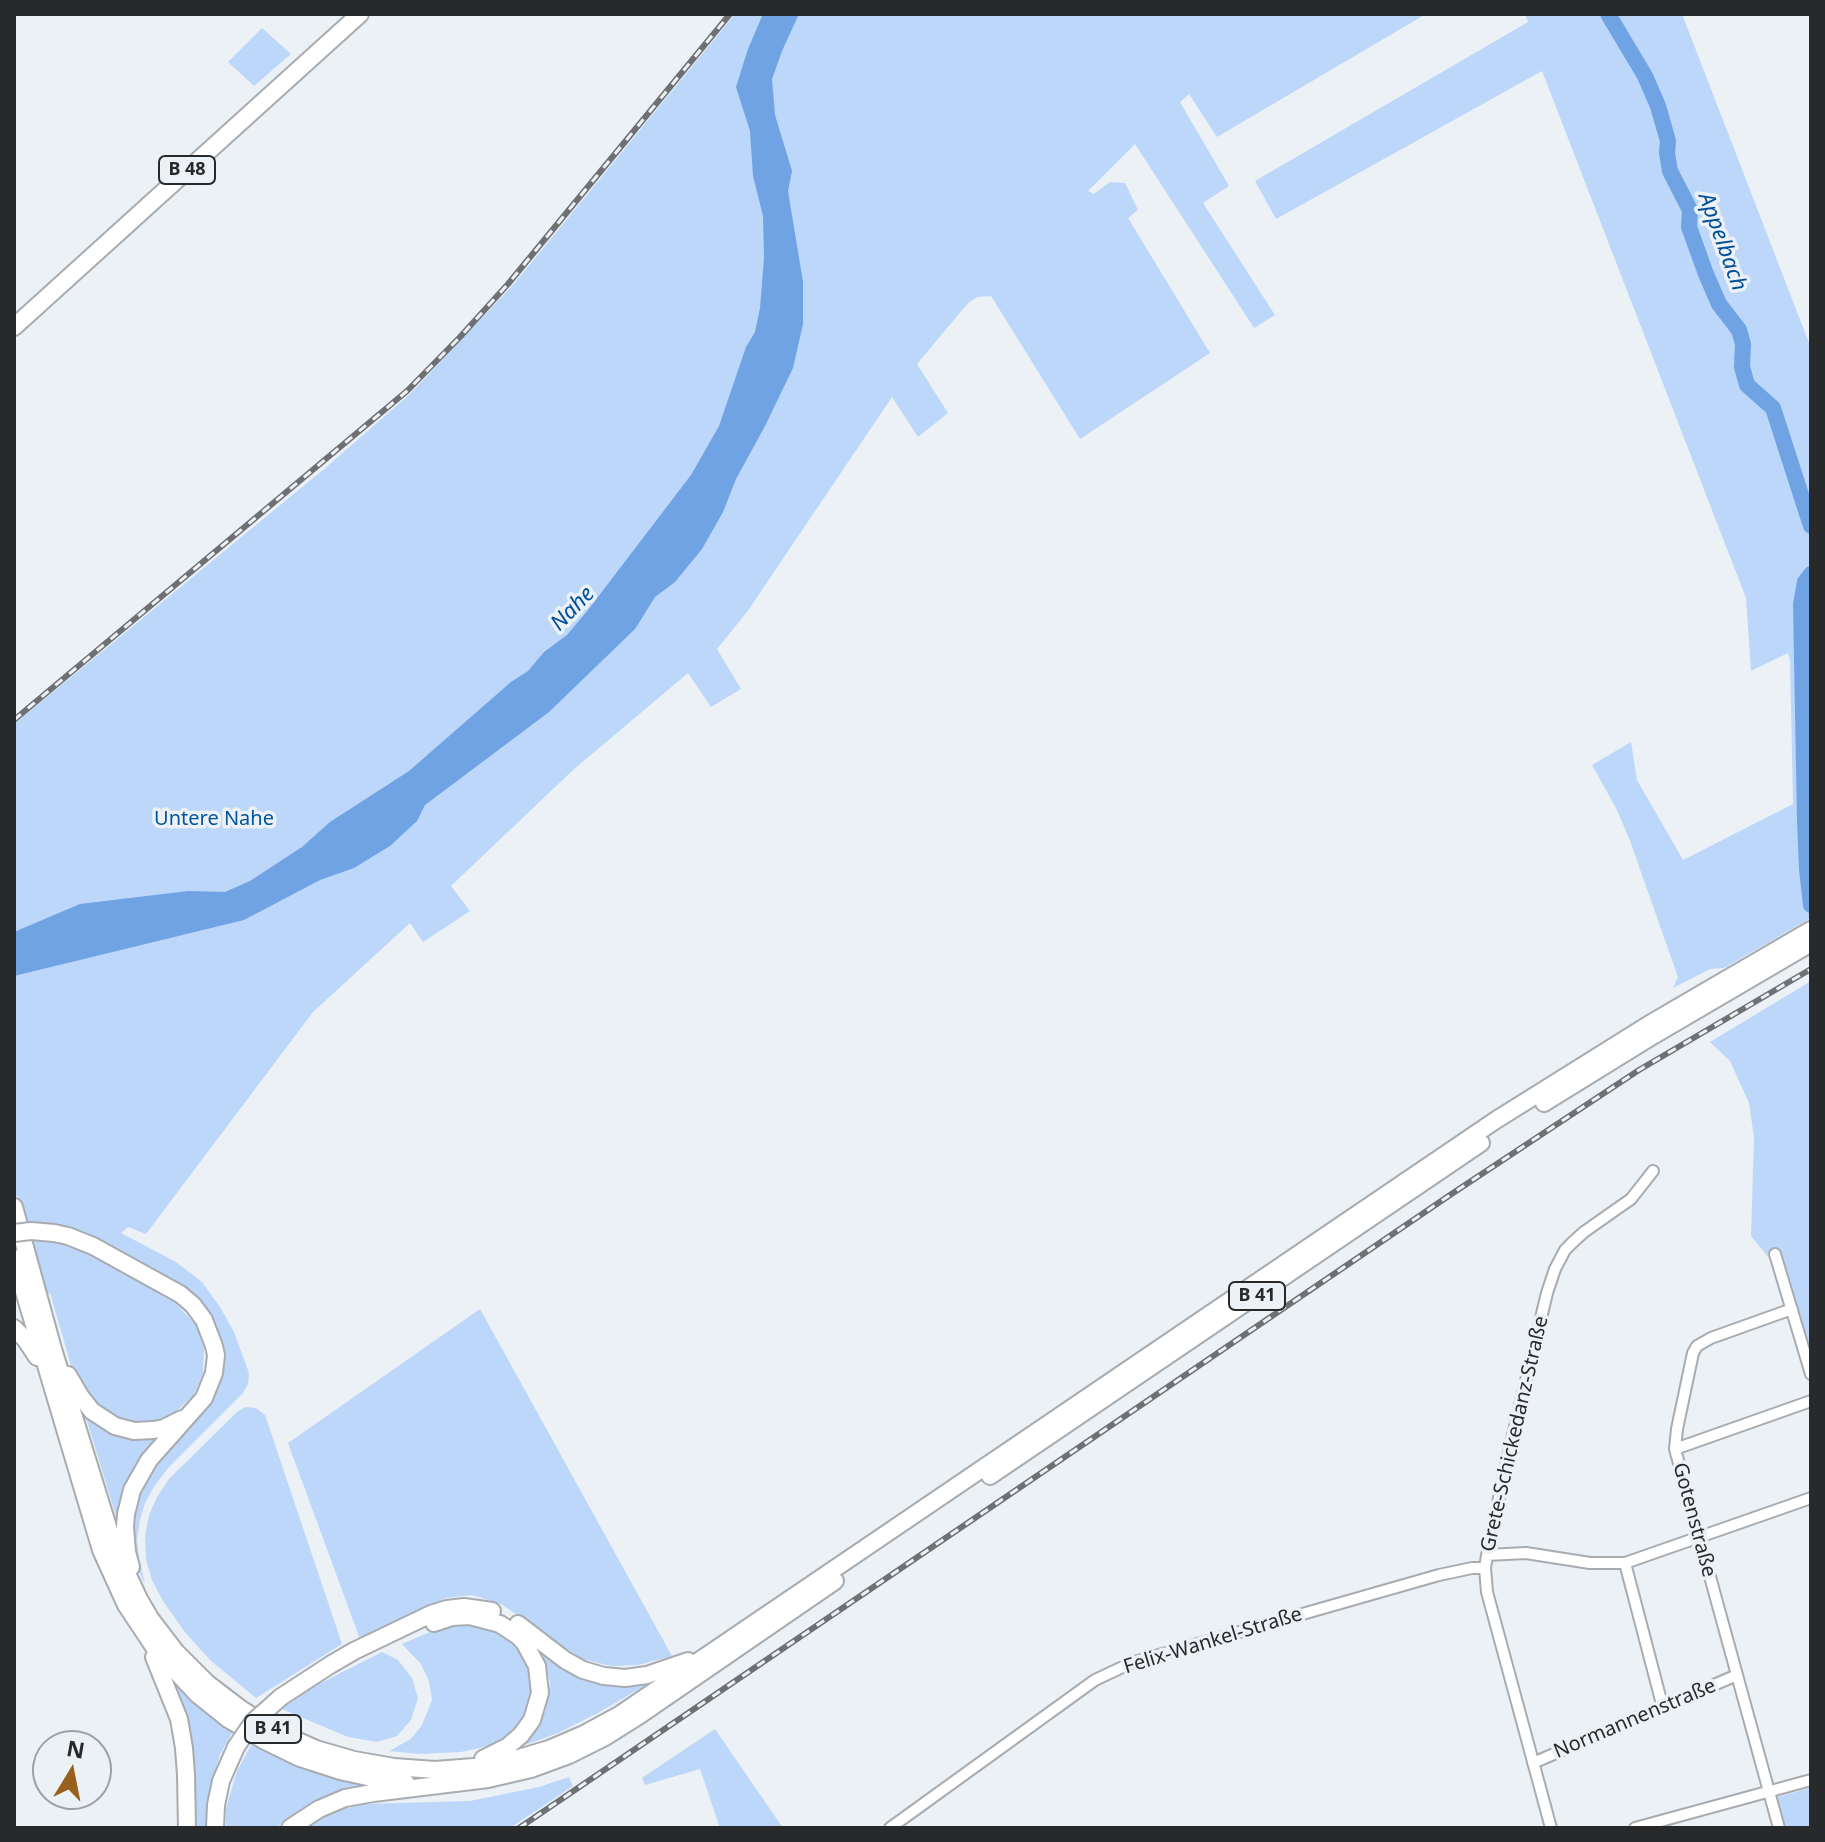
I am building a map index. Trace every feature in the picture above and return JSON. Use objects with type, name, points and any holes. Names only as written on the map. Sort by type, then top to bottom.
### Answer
[{"type":"main road","name":"B 48","points":[[14,327],[360,14]]},
{"type":"main road","name":"B 41","points":[[14,1207],[53,1349],[113,1543],[139,1599],[176,1652],[207,1683],[241,1709],[278,1732],[316,1749],[354,1760],[404,1768],[455,1769],[493,1764],[549,1749],[619,1715],[1496,1120],[1648,1025],[1809,938]]},
{"type":"main road","name":"B 41","points":[[290,1828],[319,1809],[345,1798],[488,1779],[531,1769],[605,1737],[1503,1129],[1809,938]]},
{"type":"main road","points":[[14,1233],[54,1233],[82,1240],[180,1294],[199,1312],[212,1337],[216,1355],[211,1381],[198,1405],[149,1460],[128,1502],[125,1540],[139,1599]]},
{"type":"main road","name":"B 41","points":[[14,1258],[101,1550],[126,1605],[169,1665],[197,1694],[228,1719],[272,1745],[320,1765],[360,1776],[402,1782],[445,1783]]},
{"type":"main road","name":"B 41","points":[[14,1328],[46,1371]]},
{"type":"main road","points":[[53,1349],[86,1404],[99,1417],[115,1426],[134,1431],[164,1428],[183,1419],[198,1405]]},
{"type":"main road","name":"B 41","points":[[215,1828],[221,1781],[236,1747],[253,1722],[281,1697],[354,1651],[439,1611],[464,1607],[492,1611],[518,1624],[574,1665],[604,1676],[625,1678],[647,1675],[709,1654]]},
{"type":"main road","name":"B 41","points":[[304,1681],[452,1617],[470,1616],[500,1624],[518,1636],[534,1658],[540,1693],[536,1712],[527,1728],[507,1747],[455,1769]]},
{"type":"main road","points":[[144,1634],[179,1719],[186,1775],[187,1828]]},
{"type":"street","name":"Grete-Schickedanz-Straße","points":[[1551,1828],[1487,1592],[1487,1555],[1510,1446],[1555,1269],[1573,1242],[1631,1199],[1653,1171]]},
{"type":"street","points":[[1775,1254],[1811,1374]]},
{"type":"street","name":"Gotenstraße","points":[[1779,1828],[1675,1449],[1693,1353],[1697,1346],[1792,1309]]},
{"type":"street","points":[[1675,1449],[1811,1401]]},
{"type":"street","points":[[1487,1555],[1526,1553],[1590,1563],[1625,1563],[1811,1498]]},
{"type":"street","points":[[1625,1563],[1663,1708]]},
{"type":"street","name":"Felix-Wankel-Straße","points":[[890,1828],[1095,1680],[1131,1663],[1439,1575],[1485,1568]]},
{"type":"street","name":"Normannenstraße","points":[[1533,1763],[1737,1675]]},
{"type":"street","points":[[1635,1828],[1811,1780]]},
{"type":"green space","name":"Untere Nahe","points":[[735,14],[1426,14],[1217,137],[1189,94],[1180,102],[1229,186],[1203,203],[1275,315],[1254,328],[1135,144],[1088,191],[1094,194],[1110,182],[1125,183],[1138,210],[1128,218],[1210,353],[1080,439],[991,296],[977,297],[968,303],[917,364],[948,413],[918,437],[892,397],[747,612],[717,649],[741,689],[711,707],[688,673],[573,770],[451,886],[470,911],[423,942],[410,923],[313,1012],[146,1234],[128,1227],[121,1233],[176,1262],[202,1282],[234,1332],[249,1373],[243,1393],[169,1467],[145,1503],[137,1541],[145,1584],[135,1563],[130,1539],[139,1486],[173,1440],[194,1422],[212,1398],[223,1354],[216,1327],[203,1306],[180,1286],[106,1245],[93,1257],[131,1275],[173,1301],[197,1326],[204,1349],[203,1373],[194,1395],[174,1413],[151,1422],[128,1423],[106,1415],[88,1400],[72,1369],[50,1293],[45,1296],[14,1187],[14,724],[324,469],[410,394],[513,285]]},
{"type":"green space","points":[[1525,14],[1682,14],[1811,348],[1811,918],[1724,968],[1710,969],[1673,988],[1678,977],[1629,838],[1592,765],[1631,742],[1637,780],[1683,860],[1793,804],[1790,659],[1788,653],[1751,671],[1746,598],[1542,71],[1276,219],[1255,181],[1528,22]]},
{"type":"green space","points":[[262,28],[291,54],[254,86],[228,62]]},
{"type":"green space","points":[[1811,981],[1811,1353],[1780,1255],[1769,1258],[1751,1236],[1754,1137],[1749,1103],[1730,1061],[1710,1042]]},
{"type":"green space","points":[[480,1309],[672,1656],[638,1665],[611,1666],[582,1659],[501,1604],[472,1595],[446,1598],[360,1639],[288,1443]]},
{"type":"green space","points":[[246,1407],[256,1408],[265,1415],[342,1644],[256,1698],[210,1660],[163,1601],[146,1560],[145,1536],[149,1515],[169,1479],[238,1411]]},
{"type":"green space","points":[[83,1408],[95,1420],[172,1430],[119,1526]]},
{"type":"green space","points":[[471,1625],[501,1633],[519,1648],[531,1671],[533,1692],[521,1722],[498,1744],[461,1752],[419,1754],[389,1751],[411,1739],[422,1725],[432,1700],[429,1681],[421,1664],[402,1644],[439,1628]]},
{"type":"green space","points":[[382,1652],[398,1660],[412,1678],[418,1698],[411,1720],[397,1736],[377,1742],[348,1737],[282,1709],[309,1689]]},
{"type":"green space","points":[[543,1654],[564,1669],[595,1681],[625,1686],[651,1682],[558,1733],[522,1746],[538,1728],[546,1709],[550,1682]]},
{"type":"green space","points":[[168,1675],[210,1716],[233,1731],[220,1755],[212,1782],[206,1809],[206,1828],[193,1828]]},
{"type":"green space","points":[[715,1729],[783,1828],[720,1828],[700,1769],[645,1785],[642,1778]]},
{"type":"green space","points":[[251,1745],[327,1777],[377,1787],[346,1792],[316,1802],[276,1828],[226,1828],[226,1808],[237,1771]]},
{"type":"green space","points":[[569,1777],[573,1786],[510,1828],[301,1828],[324,1815],[361,1804],[470,1801],[539,1787]]},
{"type":"green space","points":[[1811,1788],[1811,1828],[1786,1828],[1777,1797]]},
{"type":"water","points":[[763,14],[799,14],[772,79],[775,115],[792,171],[788,191],[803,282],[803,324],[793,368],[702,549],[675,582],[655,597],[635,629],[549,712],[425,805],[417,821],[390,846],[354,868],[320,880],[244,920],[14,976],[14,932],[80,904],[188,891],[225,892],[250,881],[302,847],[330,822],[409,771],[511,682],[528,671],[544,652],[567,635],[588,610],[691,475],[719,426],[746,347],[755,332],[764,258],[763,216],[753,176],[750,131],[736,87]]},
{"type":"waterway","name":"Appelbach","points":[[1608,14],[1645,76],[1658,106],[1668,141],[1670,171],[1690,210],[1689,227],[1706,274],[1719,304],[1739,330],[1747,385],[1773,408],[1811,526]]},
{"type":"waterway","name":"Appelbach","points":[[1811,574],[1805,582],[1801,604],[1805,820],[1811,905]]},
{"type":"railway","points":[[14,720],[407,391],[508,284],[730,14]]},
{"type":"railway","points":[[519,1828],[1453,1193],[1639,1070],[1811,969]]},
{"type":"water label","name":"Nahe","points":[[573,609]]}]
